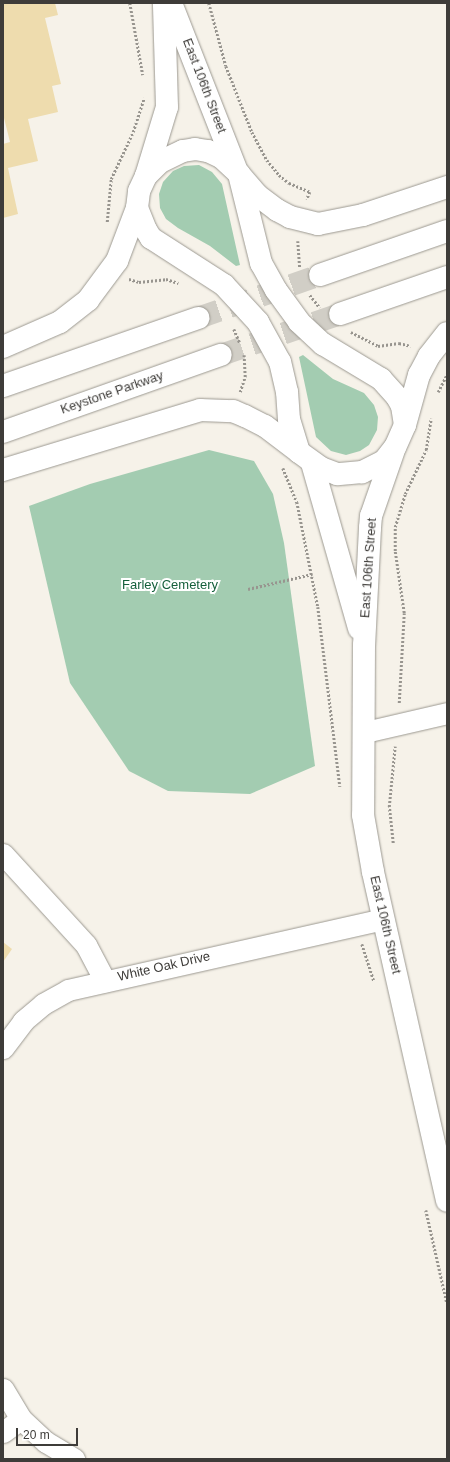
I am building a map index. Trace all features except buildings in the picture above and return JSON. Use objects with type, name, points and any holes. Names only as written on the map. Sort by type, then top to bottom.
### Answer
[{"type":"main road","name":"East 106th Street","points":[[3,347],[60,322],[88,300],[117,261],[137,208],[139,191],[146,176],[167,107],[164,3]]},
{"type":"main road","name":"East 106th Street","points":[[171,3],[238,171]]},
{"type":"main road","points":[[146,176],[160,162],[183,151],[195,149],[208,150],[238,171],[257,195],[277,210],[290,217],[318,224],[363,216],[447,187]]},
{"type":"main road","points":[[238,171],[258,253],[276,290],[299,322],[314,336],[391,387],[402,406],[405,425]]},
{"type":"main road","name":"East 106th Street","points":[[137,208],[141,222],[152,238],[224,285],[248,309],[266,333],[282,370],[289,420],[305,457],[364,645]]},
{"type":"main road","points":[[320,275],[447,231]]},
{"type":"main road","points":[[340,314],[447,276]]},
{"type":"main road","points":[[3,386],[198,318]]},
{"type":"main road","points":[[3,470],[200,410],[233,411],[265,426],[305,457],[337,474],[362,472],[384,461],[395,447],[405,425],[419,375],[429,356],[447,333]]},
{"type":"main road","name":"Keystone Parkway","points":[[3,432],[221,355]]},
{"type":"main road","name":"East 106th Street","points":[[395,447],[371,516],[364,645],[365,732],[362,784],[363,815],[368,851],[447,1201]]},
{"type":"street","points":[[365,732],[447,713]]},
{"type":"street","name":"White Oak Drive","points":[[3,854],[86,945],[105,980],[383,919]]},
{"type":"street","points":[[3,1048],[23,1021],[43,1004],[68,990],[105,980]]},
{"type":"street","points":[[3,1389],[21,1419],[46,1442],[74,1459]]},
{"type":"street","points":[[3,1432],[21,1419]]},
{"type":"path","points":[[130,3],[144,81]]},
{"type":"path","points":[[208,3],[234,88],[260,149],[273,168],[289,183],[310,192]]},
{"type":"path","points":[[106,227],[111,179],[133,132],[144,94]]},
{"type":"path","points":[[436,398],[447,374]]},
{"type":"path","points":[[393,843],[390,795],[397,724],[404,613],[395,551],[395,527],[402,499],[426,450],[432,410]]},
{"type":"path","points":[[248,589],[312,574]]},
{"type":"green space","points":[[199,165],[212,172],[222,184],[240,265],[236,266],[210,246],[178,228],[166,219],[160,208],[159,194],[163,182],[173,171],[184,166]]},
{"type":"green space","points":[[303,355],[333,379],[364,393],[374,405],[378,417],[377,430],[369,445],[360,451],[346,455],[331,451],[316,437],[299,357]]},
{"type":"green space","name":"Farley Cemetery","points":[[209,450],[254,461],[273,494],[284,543],[315,766],[250,794],[168,791],[129,771],[70,683],[29,506],[90,484]]},
{"type":"tunnel","points":[[198,318],[320,275]]},
{"type":"tunnel","points":[[221,355],[340,314]]}]
